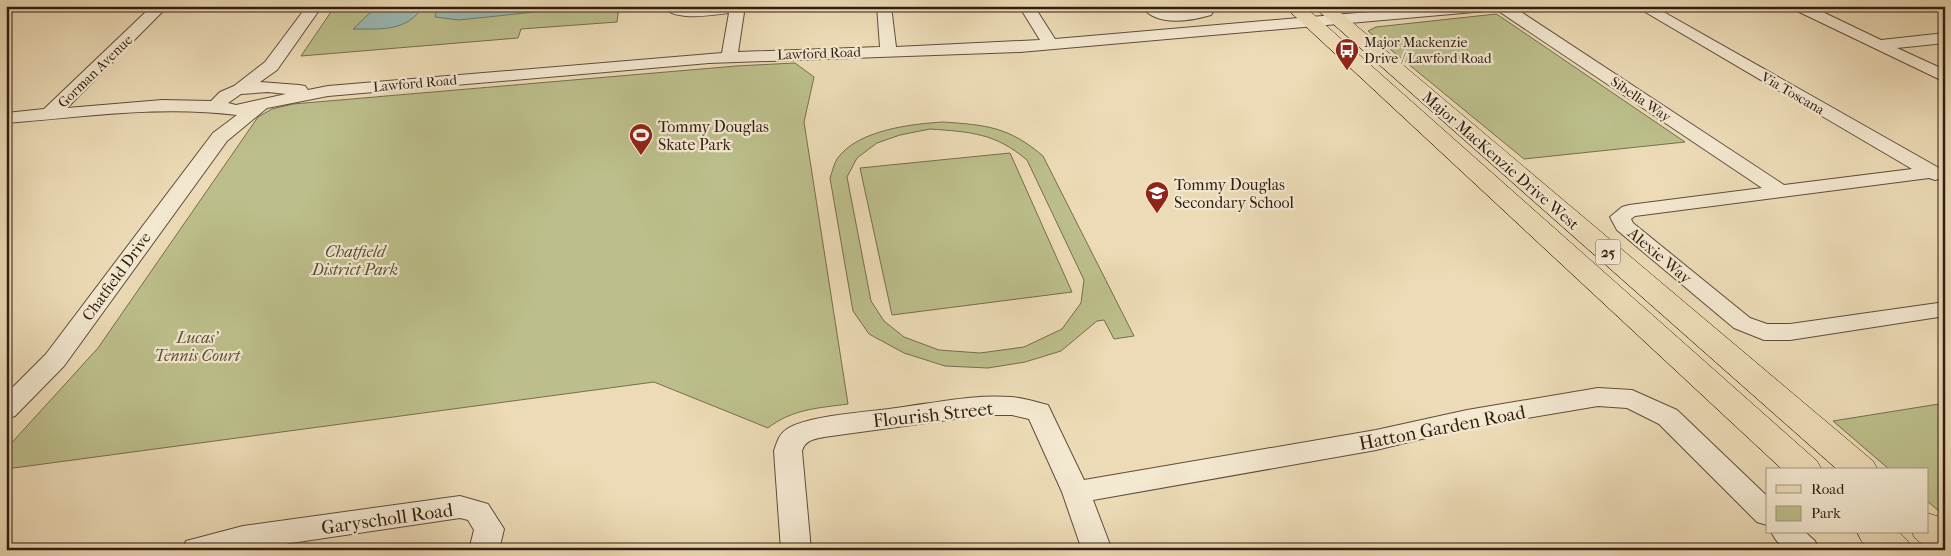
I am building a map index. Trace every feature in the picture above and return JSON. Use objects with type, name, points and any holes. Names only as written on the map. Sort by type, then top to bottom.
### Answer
[{"type":"main road","name":"Major MacKenzie Drive West","points":[[1316,13],[1803,468]]},
{"type":"main road","name":"Major MacKenzie Drive West","points":[[1316,13],[1859,468]]},
{"type":"main road","points":[[1928,528],[1945,542]]},
{"type":"main road","points":[[1877,534],[1894,550]]},
{"type":"street","name":"Gorman Avenue","points":[[50,114],[161,6]]},
{"type":"street","points":[[6,118],[162,106],[222,108],[221,100],[271,66],[314,6]]},
{"type":"street","points":[[670,6],[673,10],[684,12],[738,7],[729,56]]},
{"type":"street","points":[[884,6],[888,51]]},
{"type":"street","points":[[1026,6],[1050,44]]},
{"type":"street","points":[[1148,6],[1155,12],[1177,16],[1206,12],[1210,6]]},
{"type":"street","name":"Lawford Road","points":[[222,108],[243,110],[328,91],[729,56],[996,48],[1050,44],[1316,13],[1494,6]]},
{"type":"street","name":"Sibella Way","points":[[1502,6],[1780,191]]},
{"type":"street","name":"Via Toscana","points":[[1642,6],[1939,175]]},
{"type":"street","points":[[1798,6],[1945,77]]},
{"type":"street","points":[[1878,45],[1945,38]]},
{"type":"street","points":[[262,105],[275,97],[277,93],[274,89],[271,66]]},
{"type":"street","name":"Lawford Road","points":[[235,92],[257,87],[328,91]]},
{"type":"street","points":[[162,106],[235,92]]},
{"type":"street","name":"Chatfield Drive","points":[[6,410],[16,391],[55,360],[220,137],[262,105]]},
{"type":"street","name":"Chatfield Drive","points":[[220,137],[222,108]]},
{"type":"street","name":"Alexie Way","points":[[1939,175],[1780,191],[1629,211],[1620,217],[1624,226],[1742,323],[1764,332],[1790,332],[1945,309]]},
{"type":"street","name":"Hatton Garden Road","points":[[1076,492],[1376,440],[1476,418],[1598,398],[1632,398],[1668,417],[1766,513]]},
{"type":"street","name":"Flourish Street","points":[[796,550],[789,463],[791,440],[799,434],[824,427],[984,406],[1012,406],[1039,412],[1076,492],[1097,550]]},
{"type":"street","name":"Garyscholl Road","points":[[197,550],[243,538],[460,507],[478,512],[489,529],[484,550]]},
{"type":"street","points":[[1788,534],[1804,550]]},
{"type":"green space","points":[[335,6],[619,6],[617,22],[521,29],[518,38],[301,56]]},
{"type":"green space","points":[[1496,14],[1685,142],[1524,159],[1368,31],[1376,27]]},
{"type":"green space","name":"Chatfield District Park","points":[[795,63],[814,77],[804,122],[848,404],[816,408],[796,413],[768,428],[654,382],[6,469],[6,449],[98,348],[258,117],[272,109],[293,104],[736,66]]},
{"type":"green space","points":[[930,123],[959,123],[997,129],[1031,146],[1043,156],[1134,336],[1114,339],[1104,320],[1097,321],[1061,351],[1025,362],[988,368],[945,366],[904,353],[869,334],[853,311],[830,178],[837,159],[846,149],[858,141],[885,130]],"holes":[[[930,129],[970,133],[993,139],[1004,144],[1027,160],[1084,280],[1081,303],[1062,329],[1024,347],[980,353],[939,350],[904,337],[884,321],[871,301],[847,177],[857,158],[877,143],[900,135]]]},
{"type":"green space","points":[[1010,153],[1072,292],[892,315],[860,168]]},
{"type":"green space","points":[[1945,403],[1945,516],[1928,502],[1928,468],[1888,468],[1833,421]]},
{"type":"water","points":[[377,6],[423,6],[410,21],[401,25],[383,29],[353,29]]},
{"type":"water","points":[[438,6],[577,6],[568,11],[554,10],[459,20],[435,17]]},
{"type":"place","name":"Major Mackenzie Drive / Lawford Road","points":[[1347,71]]},
{"type":"place","name":"Tommy Douglas Skate Park","points":[[641,156]]},
{"type":"place","name":"Tommy Douglas Secondary School","points":[[1157,214]]},
{"type":"park label","name":"Lucas' Tennis Court","points":[[197,346]]}]
